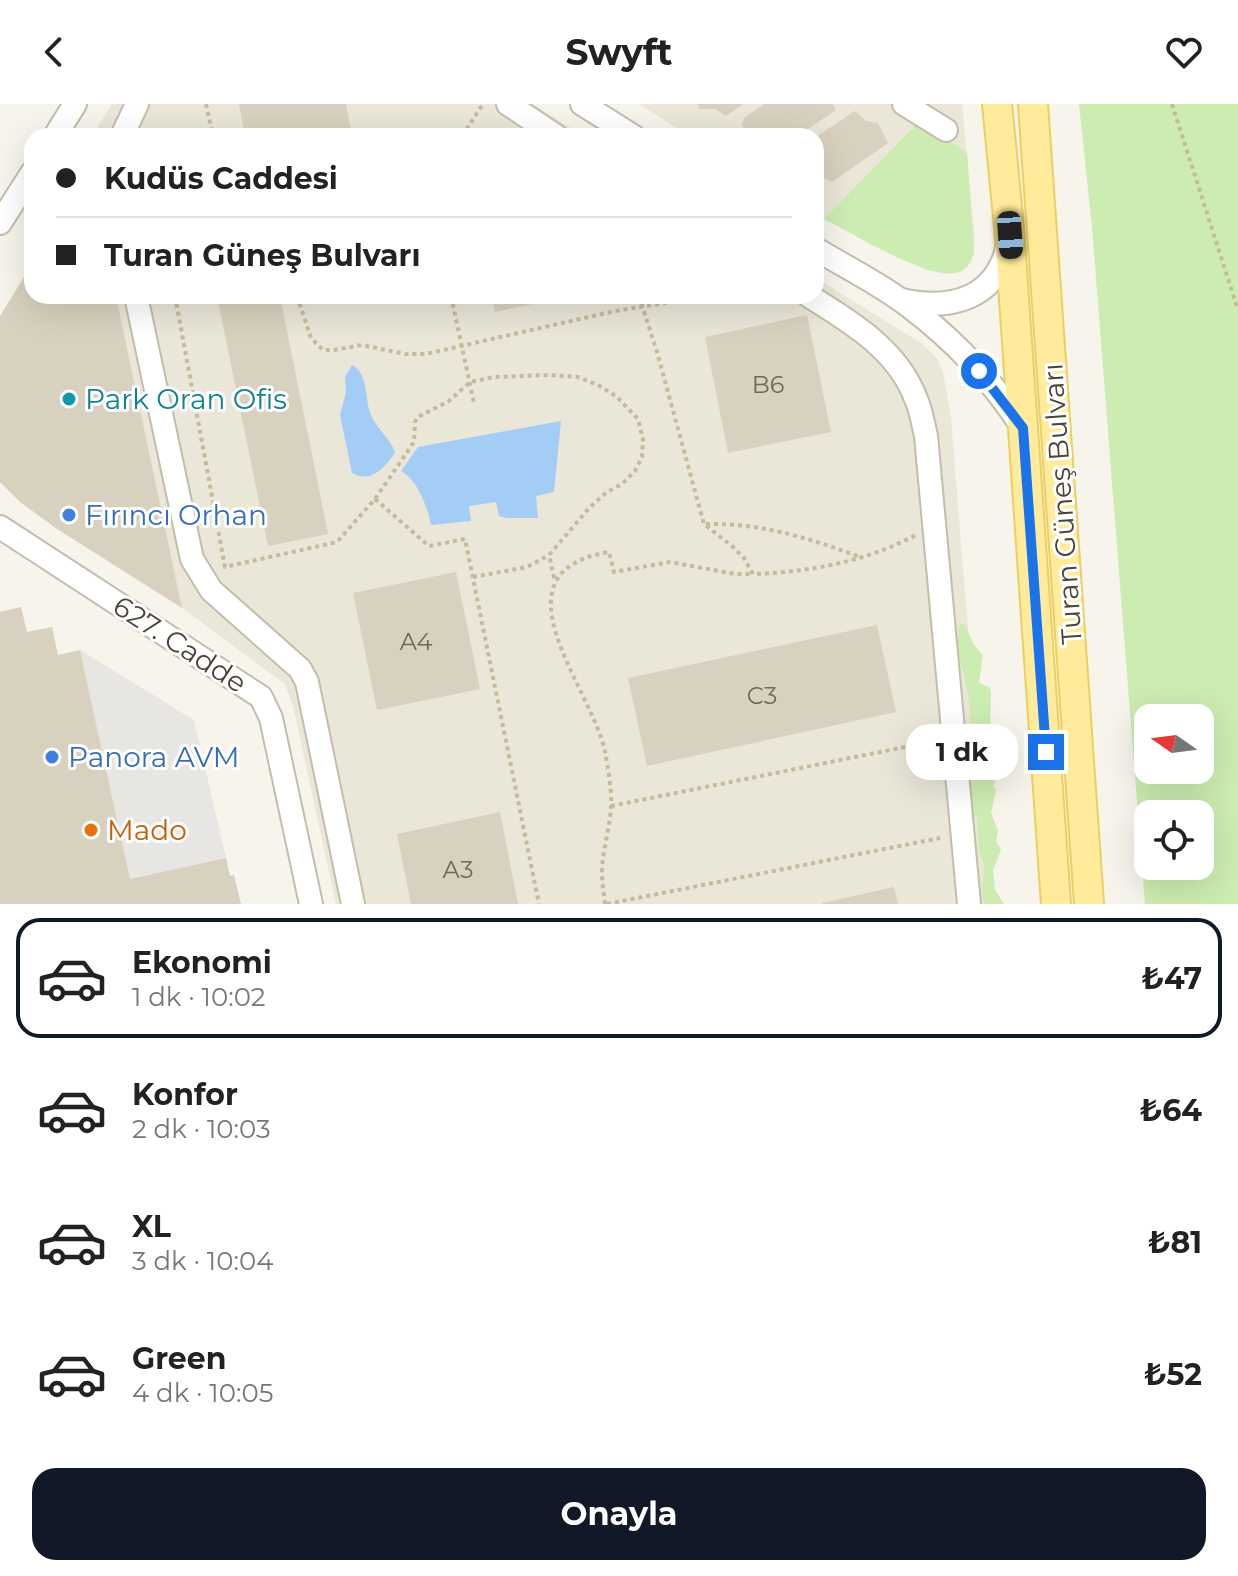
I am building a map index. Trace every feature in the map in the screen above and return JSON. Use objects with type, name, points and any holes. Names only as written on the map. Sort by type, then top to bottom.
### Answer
[{"type":"main road","name":"Turan Güneş Bulvarı","points":[[996,108],[1010,235],[1056,904]]},
{"type":"main road","name":"Turan Güneş Bulvarı","points":[[1035,109],[1089,904]]},
{"type":"street","points":[[60,128],[75,104]]},
{"type":"street","points":[[126,128],[137,104]]},
{"type":"street","points":[[508,104],[544,128]]},
{"type":"street","points":[[582,104],[620,128]]},
{"type":"street","points":[[904,104],[946,130]]},
{"type":"street","points":[[0,223],[24,186]]},
{"type":"street","points":[[900,299],[939,303],[974,295],[991,283],[998,273],[1010,235]]},
{"type":"street","points":[[824,254],[900,299],[962,352],[1023,428]]},
{"type":"street","points":[[138,304],[192,559],[211,590],[300,669],[307,682],[353,904]]},
{"type":"street","points":[[821,304],[876,342],[902,370],[916,398],[926,436],[969,904]]},
{"type":"street","name":"627. Cadde","points":[[0,527],[261,697],[271,718],[311,904]]},
{"type":"path","points":[[206,104],[211,128]]},
{"type":"path","points":[[467,128],[483,104]]},
{"type":"path","points":[[1172,104],[1238,310]]},
{"type":"path","points":[[176,304],[225,567],[337,542],[375,499],[414,442],[418,417],[449,401],[470,382],[494,377],[578,377],[617,397],[638,419],[643,448],[635,471],[590,507],[549,555],[527,567],[473,577]]},
{"type":"path","points":[[300,304],[311,338],[323,350],[362,345],[405,354],[426,354],[462,344],[670,304]]},
{"type":"path","points":[[453,304],[474,403]]},
{"type":"path","points":[[643,304],[704,524],[744,558],[753,574]]},
{"type":"path","points":[[375,499],[429,546],[465,539],[539,904]]},
{"type":"path","points":[[704,524],[761,527],[804,536],[861,557]]},
{"type":"path","points":[[555,582],[570,567],[590,555],[609,552],[614,572],[670,562],[735,574],[791,573],[861,557],[896,545],[935,525]]},
{"type":"path","points":[[549,555],[555,582],[549,604],[559,645],[605,749],[611,806],[602,874],[606,904],[962,833]]},
{"type":"path","points":[[611,806],[953,737]]},
{"type":"shaded area","points":[[112,104],[533,104],[570,128],[97,128]]},
{"type":"shaded area","points":[[639,104],[962,104],[975,242],[971,263],[960,272],[946,274],[926,270],[824,218],[824,128],[676,128]]},
{"type":"shaded area","points":[[824,283],[921,343],[937,358],[943,372],[951,418],[990,904],[336,904],[293,706],[285,684],[182,608],[118,304],[824,304]]},
{"type":"shaded area","points":[[80,650],[194,720],[226,858],[130,879]]},
{"type":"green space","points":[[1079,104],[1238,104],[1238,904],[1145,904],[1143,880],[1214,880],[1214,800],[1137,800],[1136,784],[1214,784],[1214,704],[1134,704],[1134,763],[1092,227]]},
{"type":"green space","points":[[920,121],[967,153],[974,253],[968,265],[959,272],[930,270],[911,263],[824,219]]},
{"type":"green space","points":[[960,624],[964,624],[974,645],[983,655],[979,683],[991,691],[990,736],[994,741],[991,751],[996,756],[996,764],[992,768],[996,790],[991,813],[998,831],[996,841],[1001,850],[993,870],[995,890],[1004,904],[986,904],[982,898],[984,863],[979,852],[977,817],[972,815],[969,800],[974,776],[969,702],[958,645]]},
{"type":"water","points":[[352,365],[363,379],[372,418],[395,452],[372,475],[352,473],[340,415],[346,392],[345,377]]},
{"type":"water","points":[[561,421],[554,492],[536,496],[538,518],[499,516],[496,502],[469,506],[471,521],[431,525],[420,494],[412,480],[401,471],[418,447]]},
{"type":"building","points":[[239,104],[346,104],[350,128],[244,128]]},
{"type":"building","points":[[697,104],[743,104],[726,116],[715,109],[700,109]]},
{"type":"building","points":[[764,104],[833,104],[836,110],[810,128],[744,128],[744,118]]},
{"type":"building","points":[[855,111],[866,121],[878,123],[888,143],[832,182],[824,178],[824,132]]},
{"type":"building","name":"Park Oran Ofis","points":[[24,277],[24,304],[118,304],[182,608],[57,529],[20,502],[0,482],[0,316]]},
{"type":"building","points":[[219,304],[282,304],[328,534],[268,546]]},
{"type":"building","points":[[494,304],[532,304],[495,312]]},
{"type":"building","points":[[807,315],[831,432],[728,453],[705,337]]},
{"type":"building","points":[[456,572],[480,689],[377,710],[353,593]]},
{"type":"building","name":"Panora AVM","points":[[21,607],[27,632],[52,627],[58,655],[80,650],[130,879],[226,858],[241,904],[0,904],[0,612]]},
{"type":"building","points":[[877,625],[896,712],[647,766],[628,678]]},
{"type":"building","points":[[500,812],[518,904],[411,904],[397,834]]},
{"type":"building","points":[[894,887],[898,904],[822,904],[822,903]]},
{"type":"place","name":"Park Oran Ofis","points":[[69,399]]},
{"type":"place","name":"Fırıncı Orhan","points":[[69,515]]},
{"type":"place","name":"Panora AVM","points":[[52,757]]},
{"type":"place","name":"Mado","points":[[91,830]]},
{"type":"route","points":[[979,371],[1023,428],[1046,752]]}]
